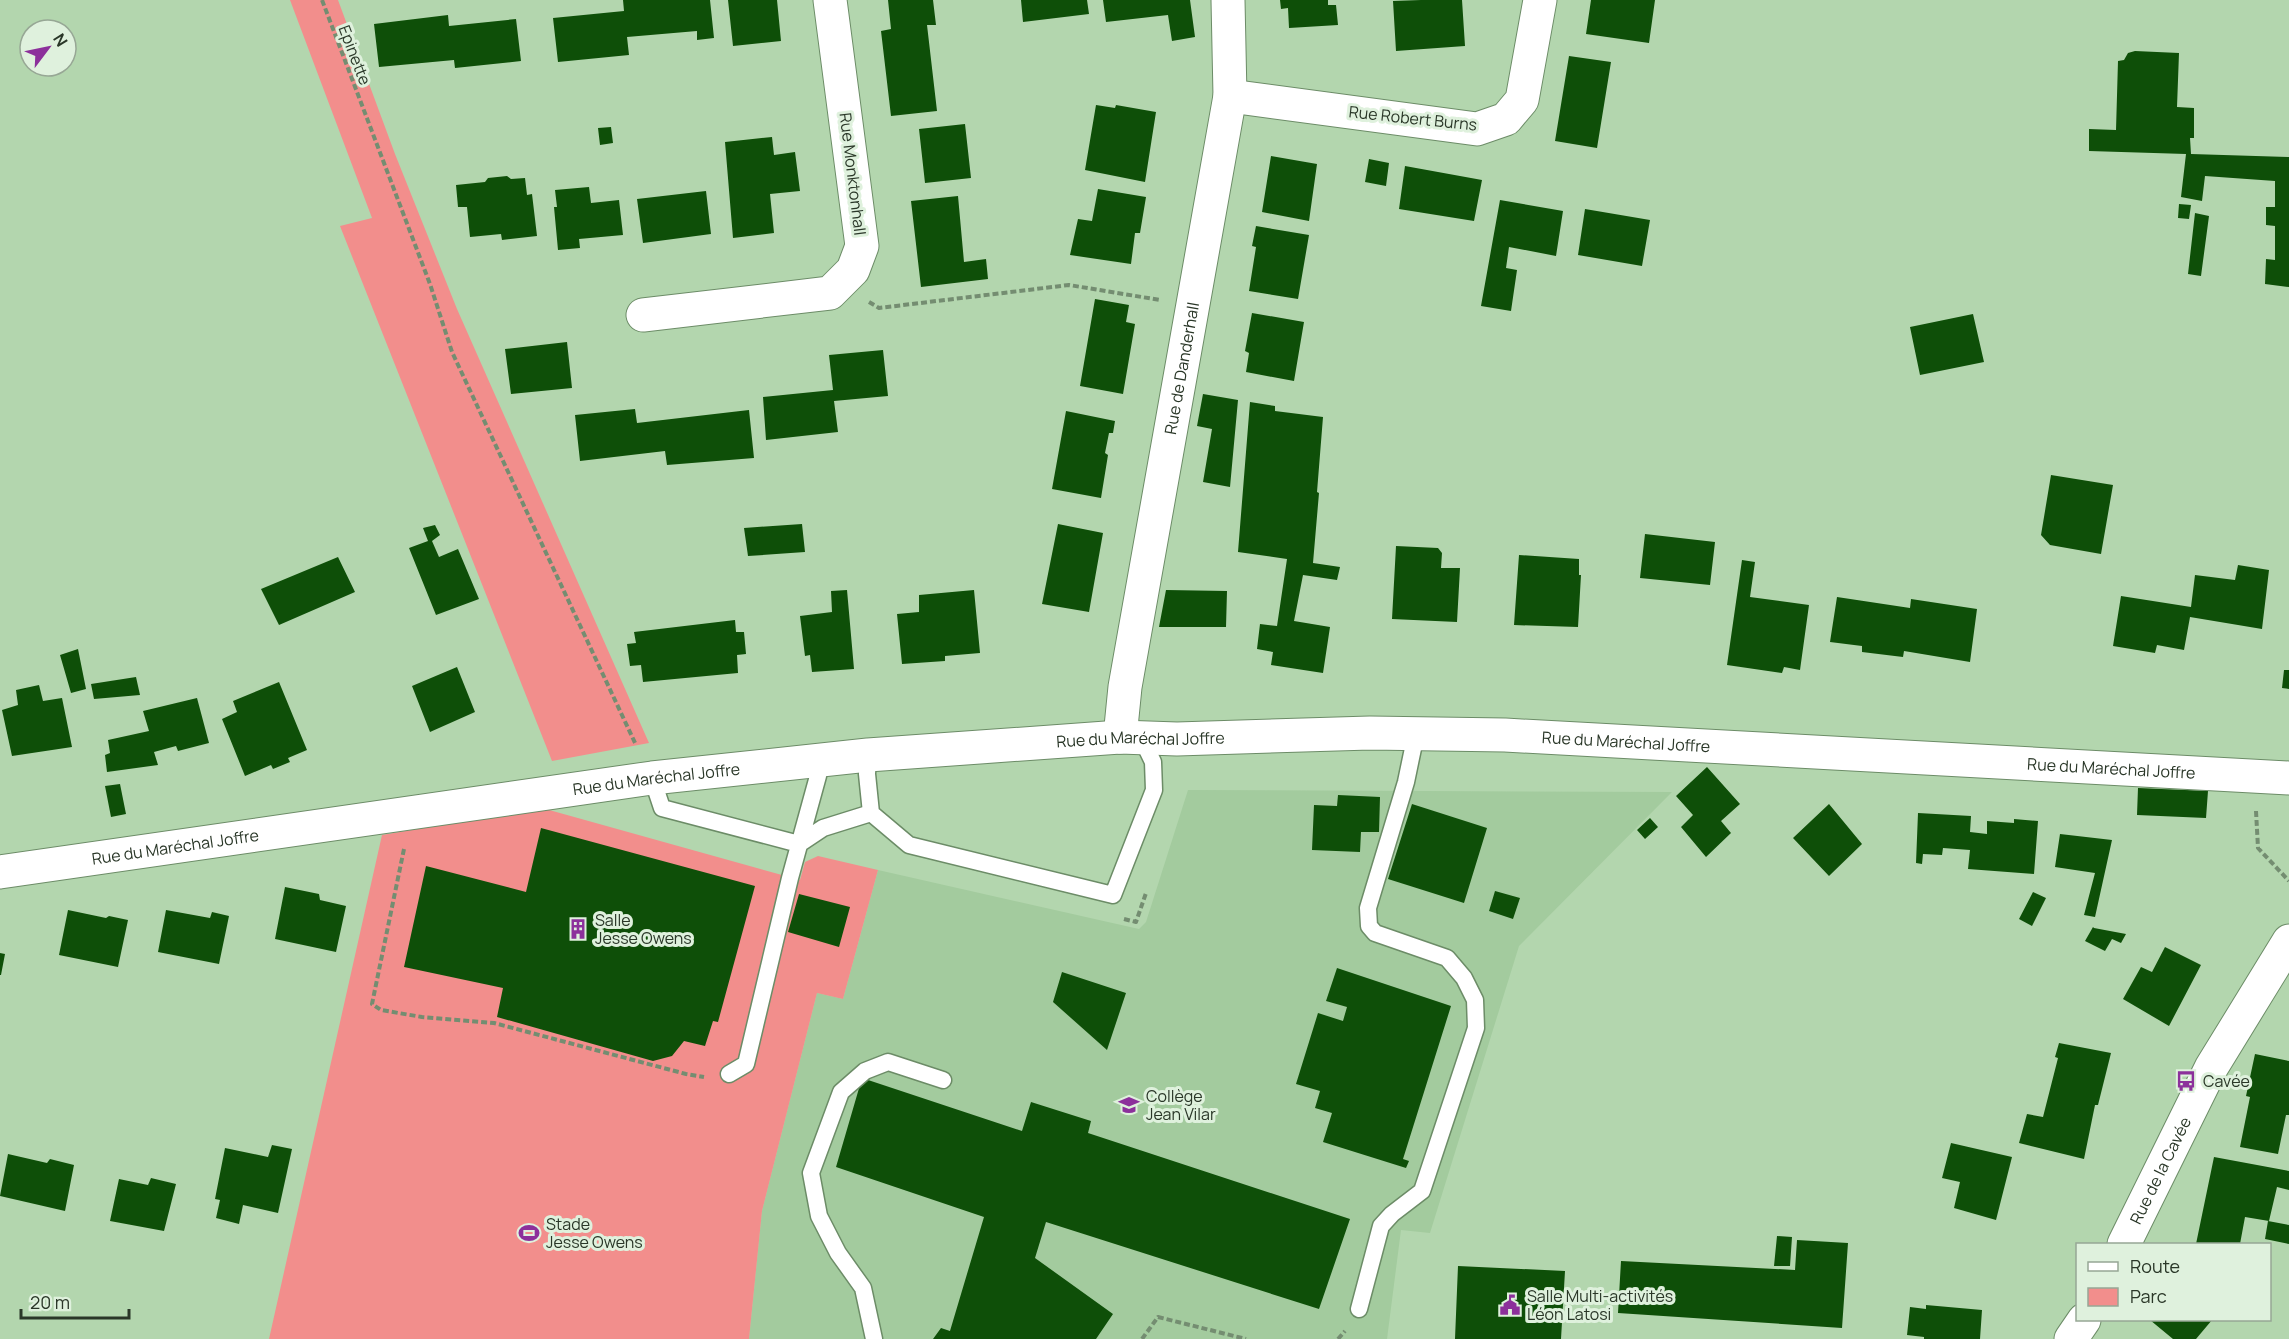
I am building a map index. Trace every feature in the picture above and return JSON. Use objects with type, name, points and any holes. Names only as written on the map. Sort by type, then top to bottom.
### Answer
[{"type":"street","name":"Rue Monktonhall","points":[[643,315],[830,293],[853,270],[862,246],[830,0]]},
{"type":"street","name":"Rue de Danderhall","points":[[1131,737],[1125,687],[1230,96],[1228,0]]},
{"type":"street","name":"Rue Robert Burns","points":[[1230,96],[1477,129],[1506,118],[1522,100],[1540,0]]},
{"type":"street","name":"Rue du Maréchal Joffre","points":[[0,872],[652,778],[868,755],[1131,737],[1177,739],[1370,733],[1505,735],[1740,746],[2281,778]]},
{"type":"street","name":"Rue de la Cavée","points":[[2125,1243],[2211,1068],[2289,941]]},
{"type":"street","points":[[2072,1339],[2083,1321]]},
{"type":"lane","points":[[1359,1309],[1380,1226],[1422,1191],[1476,1028],[1475,1000],[1464,978],[1447,958],[1375,933],[1369,926],[1368,908],[1407,782],[1416,734]]},
{"type":"lane","points":[[868,755],[867,774],[871,813],[909,845],[1113,895],[1154,790],[1153,762],[1131,737]]},
{"type":"lane","points":[[729,1074],[746,1064],[799,844],[818,776],[811,760]]},
{"type":"lane","points":[[652,778],[662,808],[799,844],[823,828],[871,813]]},
{"type":"lane","points":[[874,1339],[863,1288],[838,1253],[819,1216],[811,1173],[841,1092],[865,1071],[888,1062],[943,1080]]},
{"type":"path","name":"Epinette","points":[[322,0],[430,284],[453,352],[652,778]]},
{"type":"path","points":[[838,284],[879,308],[1069,285],[1193,305]]},
{"type":"path","points":[[2281,778],[2256,827],[2258,848],[2289,881]]},
{"type":"path","points":[[411,813],[372,1004],[381,1010],[422,1017],[494,1023],[686,1074],[718,1079],[729,1074]]},
{"type":"path","points":[[1142,1339],[1158,1317],[1246,1339]]},
{"type":"shaded area","name":"Collège Jean Vilar","points":[[1188,790],[1672,792],[1519,946],[1430,1233],[1401,1230],[1387,1339],[749,1339],[762,1211],[817,993],[843,999],[878,870],[1139,929],[1146,922]]},
{"type":"green space","points":[[290,0],[338,0],[395,154],[457,309],[649,743],[552,761],[340,226],[372,218]]},
{"type":"green space","points":[[542,808],[800,880],[805,862],[818,856],[878,870],[843,999],[817,993],[762,1211],[749,1339],[269,1339],[382,835]]},
{"type":"building","points":[[623,0],[710,0],[714,38],[697,40],[697,31],[627,37],[629,55],[558,62],[553,18],[624,11]]},
{"type":"building","points":[[728,0],[777,0],[781,41],[733,46]]},
{"type":"building","points":[[888,0],[933,0],[936,25],[927,25],[937,111],[891,116],[881,31],[891,29]]},
{"type":"building","points":[[1021,0],[1087,0],[1089,14],[1023,22]]},
{"type":"building","points":[[1103,0],[1190,0],[1195,37],[1172,41],[1168,15],[1106,22]]},
{"type":"building","points":[[1280,0],[1328,0],[1328,5],[1336,5],[1338,25],[1289,28],[1288,8],[1281,9]]},
{"type":"building","points":[[1462,0],[1465,46],[1396,51],[1393,1]]},
{"type":"building","points":[[1591,0],[1655,0],[1649,43],[1586,34]]},
{"type":"building","points":[[448,15],[449,26],[516,19],[521,61],[455,68],[454,60],[379,67],[374,24]]},
{"type":"building","points":[[2135,51],[2179,53],[2177,107],[2194,108],[2194,138],[2190,138],[2191,154],[2289,157],[2289,287],[2265,284],[2266,259],[2275,260],[2275,226],[2266,225],[2266,207],[2275,207],[2275,181],[2205,176],[2202,201],[2181,197],[2186,154],[2089,151],[2089,129],[2116,130],[2118,61],[2124,60],[2128,53]]},
{"type":"building","points":[[1569,56],[1611,62],[1597,148],[1555,141]]},
{"type":"building","points":[[1096,105],[1115,108],[1116,105],[1156,112],[1145,182],[1085,170]]},
{"type":"building","points":[[965,124],[971,178],[925,183],[919,129]]},
{"type":"building","points":[[611,127],[613,143],[600,145],[598,128]]},
{"type":"building","points":[[772,137],[774,155],[795,152],[800,191],[770,194],[774,233],[733,238],[725,142]]},
{"type":"building","points":[[1271,156],[1317,164],[1309,221],[1262,212]]},
{"type":"building","points":[[1369,159],[1389,163],[1386,186],[1365,182]]},
{"type":"building","points":[[1405,166],[1482,180],[1474,221],[1399,209]]},
{"type":"building","points":[[507,176],[511,179],[525,178],[527,195],[532,194],[537,236],[502,240],[501,234],[470,237],[467,207],[458,207],[456,185],[485,182],[488,178]]},
{"type":"building","points":[[589,187],[591,203],[619,200],[623,235],[579,239],[580,248],[558,250],[554,207],[557,207],[555,190]]},
{"type":"building","points":[[1098,189],[1146,197],[1140,233],[1135,233],[1131,264],[1070,255],[1078,219],[1092,221]]},
{"type":"building","points":[[706,191],[711,234],[643,243],[637,199]]},
{"type":"building","points":[[958,196],[964,262],[986,259],[988,279],[921,287],[911,201]]},
{"type":"building","points":[[1500,200],[1563,211],[1556,256],[1509,247],[1506,268],[1517,270],[1511,311],[1481,306]]},
{"type":"building","points":[[2179,204],[2191,205],[2189,219],[2178,218]]},
{"type":"building","points":[[1585,209],[1650,220],[1642,266],[1578,255]]},
{"type":"building","points":[[2195,213],[2209,216],[2201,276],[2188,274]]},
{"type":"building","points":[[1256,226],[1309,235],[1298,299],[1249,291],[1256,247],[1252,246]]},
{"type":"building","points":[[1095,299],[1129,305],[1126,322],[1135,324],[1123,394],[1080,386]]},
{"type":"building","points":[[1252,313],[1304,322],[1294,381],[1246,372],[1249,353],[1245,351]]},
{"type":"building","points":[[1973,314],[1984,362],[1920,375],[1910,327]]},
{"type":"building","points":[[567,342],[572,388],[511,394],[505,349]]},
{"type":"building","points":[[883,350],[888,396],[834,401],[838,432],[766,440],[763,397],[833,390],[829,355]]},
{"type":"building","points":[[1203,394],[1238,400],[1230,487],[1203,482],[1212,429],[1197,426]]},
{"type":"building","points":[[1250,402],[1275,406],[1275,411],[1323,417],[1313,563],[1340,567],[1337,580],[1303,575],[1294,621],[1330,627],[1323,673],[1271,665],[1273,652],[1257,649],[1260,624],[1277,626],[1287,559],[1238,552]]},
{"type":"building","points":[[635,409],[637,423],[749,410],[754,458],[667,465],[665,451],[580,461],[575,415]]},
{"type":"building","points":[[1066,411],[1115,421],[1113,433],[1109,433],[1105,453],[1108,455],[1101,498],[1052,489]]},
{"type":"building","points":[[2051,475],[2113,485],[2101,554],[2050,545],[2041,535]]},
{"type":"building","points":[[802,524],[805,552],[748,556],[744,528]]},
{"type":"building","points":[[1058,524],[1103,533],[1089,612],[1042,604]]},
{"type":"building","points":[[435,525],[440,535],[432,541],[439,557],[458,549],[479,599],[436,615],[409,548],[428,541],[423,528]]},
{"type":"building","points":[[1645,534],[1715,542],[1710,585],[1640,578]]},
{"type":"building","points":[[1396,546],[1438,548],[1442,553],[1441,568],[1460,568],[1457,622],[1392,619]]},
{"type":"building","points":[[1519,555],[1579,559],[1579,575],[1581,575],[1578,627],[1514,625]]},
{"type":"building","points":[[338,557],[355,592],[279,625],[261,589]]},
{"type":"building","points":[[1742,560],[1755,562],[1750,597],[1809,605],[1800,670],[1784,667],[1782,673],[1727,665]]},
{"type":"building","points":[[2238,565],[2269,570],[2262,629],[2190,617],[2184,650],[2157,645],[2155,653],[2113,646],[2121,596],[2191,607],[2195,575],[2235,580]]},
{"type":"building","points":[[847,590],[854,669],[812,672],[810,655],[805,656],[800,616],[832,612],[831,591]]},
{"type":"building","points":[[974,590],[980,653],[945,656],[945,661],[902,664],[897,614],[919,612],[919,595]]},
{"type":"building","points":[[1166,590],[1227,591],[1226,627],[1159,627]]},
{"type":"building","points":[[1837,597],[1910,608],[1911,599],[1977,609],[1970,662],[1904,651],[1903,657],[1862,652],[1862,646],[1830,642]]},
{"type":"building","points":[[735,620],[736,632],[744,632],[746,654],[737,655],[738,673],[643,682],[641,665],[630,666],[627,644],[636,643],[634,632]]},
{"type":"building","points":[[78,649],[86,689],[71,693],[60,655]]},
{"type":"building","points":[[457,667],[475,712],[430,732],[412,686]]},
{"type":"building","points":[[2284,670],[2289,670],[2289,689],[2282,688]]},
{"type":"building","points":[[136,677],[140,695],[94,699],[91,684]]},
{"type":"building","points":[[279,682],[307,750],[288,758],[290,762],[273,769],[271,765],[245,776],[222,719],[237,712],[233,701]]},
{"type":"building","points":[[39,685],[43,701],[62,698],[72,747],[12,756],[2,710],[18,705],[16,690]]},
{"type":"building","points":[[197,698],[209,743],[178,751],[176,746],[154,752],[158,765],[107,772],[105,755],[110,753],[108,740],[149,731],[143,711]]},
{"type":"building","points":[[1707,767],[1740,804],[1721,821],[1731,833],[1706,857],[1681,827],[1693,815],[1676,796]]},
{"type":"building","points":[[120,784],[126,814],[111,817],[105,786]]},
{"type":"building","points":[[2138,788],[2208,791],[2206,818],[2137,815]]},
{"type":"building","points":[[1338,795],[1380,797],[1379,832],[1361,832],[1360,852],[1312,850],[1314,805],[1337,806]]},
{"type":"building","points":[[1412,804],[1487,828],[1464,903],[1388,879]]},
{"type":"building","points":[[1829,804],[1862,844],[1829,876],[1793,838]]},
{"type":"building","points":[[1918,813],[1971,816],[1970,832],[1987,834],[1987,821],[2014,823],[2014,819],[2038,821],[2034,874],[1968,869],[1970,850],[1943,848],[1942,855],[1923,854],[1922,864],[1916,863]]},
{"type":"building","points":[[1650,818],[1658,827],[1645,839],[1637,830]]},
{"type":"building","name":"Salle Jesse Owens","points":[[541,828],[755,886],[718,1022],[713,1021],[705,1046],[684,1041],[672,1056],[653,1061],[497,1017],[503,988],[404,967],[426,866],[526,892]]},
{"type":"building","points":[[2060,834],[2112,840],[2095,917],[2084,915],[2095,873],[2055,867]]},
{"type":"building","points":[[285,887],[319,894],[320,900],[346,906],[336,952],[275,939]]},
{"type":"building","points":[[1495,891],[1520,898],[1513,919],[1489,911]]},
{"type":"building","points":[[2033,892],[2046,898],[2032,926],[2019,919]]},
{"type":"building","points":[[799,894],[850,907],[839,947],[788,932]]},
{"type":"building","points":[[68,910],[128,920],[118,967],[59,955]]},
{"type":"building","points":[[166,910],[210,918],[212,912],[229,916],[219,964],[158,952]]},
{"type":"building","points":[[2093,927],[2126,934],[2121,943],[2112,939],[2105,951],[2085,941]]},
{"type":"building","points":[[2165,947],[2201,965],[2169,1026],[2123,999],[2141,967],[2152,972]]},
{"type":"building","points":[[0,953],[5,954],[1,975],[0,975]]},
{"type":"building","points":[[1337,968],[1451,1006],[1403,1159],[1409,1161],[1406,1168],[1323,1142],[1332,1113],[1315,1108],[1320,1091],[1296,1084],[1318,1013],[1343,1021],[1347,1007],[1326,1001]]},
{"type":"building","points":[[1062,972],[1126,993],[1107,1050],[1053,1002]]},
{"type":"building","points":[[2059,1043],[2111,1053],[2098,1105],[2095,1105],[2084,1159],[2019,1143],[2027,1114],[2043,1117],[2058,1058],[2055,1057]]},
{"type":"building","points":[[2255,1054],[2289,1061],[2289,1115],[2286,1115],[2278,1154],[2240,1147],[2250,1097],[2246,1096]]},
{"type":"building","points":[[862,1078],[1022,1131],[1031,1102],[1091,1121],[1088,1133],[1350,1219],[1319,1309],[1046,1222],[1035,1258],[1113,1314],[1096,1339],[933,1339],[941,1328],[950,1331],[984,1217],[836,1167]]},
{"type":"building","points":[[1951,1143],[2012,1157],[1996,1220],[1954,1208],[1960,1182],[1942,1178]]},
{"type":"building","points":[[272,1145],[292,1149],[278,1213],[243,1205],[239,1224],[216,1218],[220,1200],[215,1199],[225,1148],[268,1157]]},
{"type":"building","points":[[8,1154],[47,1163],[50,1159],[74,1165],[65,1211],[0,1196]]},
{"type":"building","points":[[2214,1157],[2289,1171],[2289,1190],[2277,1187],[2269,1221],[2245,1217],[2240,1243],[2196,1243]]},
{"type":"building","points":[[151,1178],[176,1184],[164,1231],[110,1221],[119,1179],[148,1185]]},
{"type":"building","points":[[2268,1221],[2289,1225],[2289,1244],[2265,1239]]},
{"type":"building","points":[[1777,1236],[1792,1237],[1790,1266],[1774,1266]]},
{"type":"building","points":[[1797,1240],[1848,1243],[1842,1328],[1618,1313],[1621,1261],[1795,1270]]},
{"type":"building","name":"Salle Multi-activités Léon Latosi","points":[[1458,1266],[1565,1271],[1561,1339],[1455,1339]]},
{"type":"building","points":[[1926,1305],[1982,1310],[1980,1339],[1924,1339],[1924,1337],[1907,1335],[1910,1307],[1926,1309]]},
{"type":"building","points":[[2151,1321],[2211,1321],[2196,1339],[2173,1339]]},
{"type":"place","name":"Salle Jesse Owens","points":[[578,929]]},
{"type":"place","name":"Cavée","points":[[2186,1081]]},
{"type":"place","name":"Collège Jean Vilar","points":[[1129,1105]]},
{"type":"place","name":"Stade Jesse Owens","points":[[529,1233]]},
{"type":"place","name":"Salle Multi-activités Léon Latosi","points":[[1510,1305]]}]
